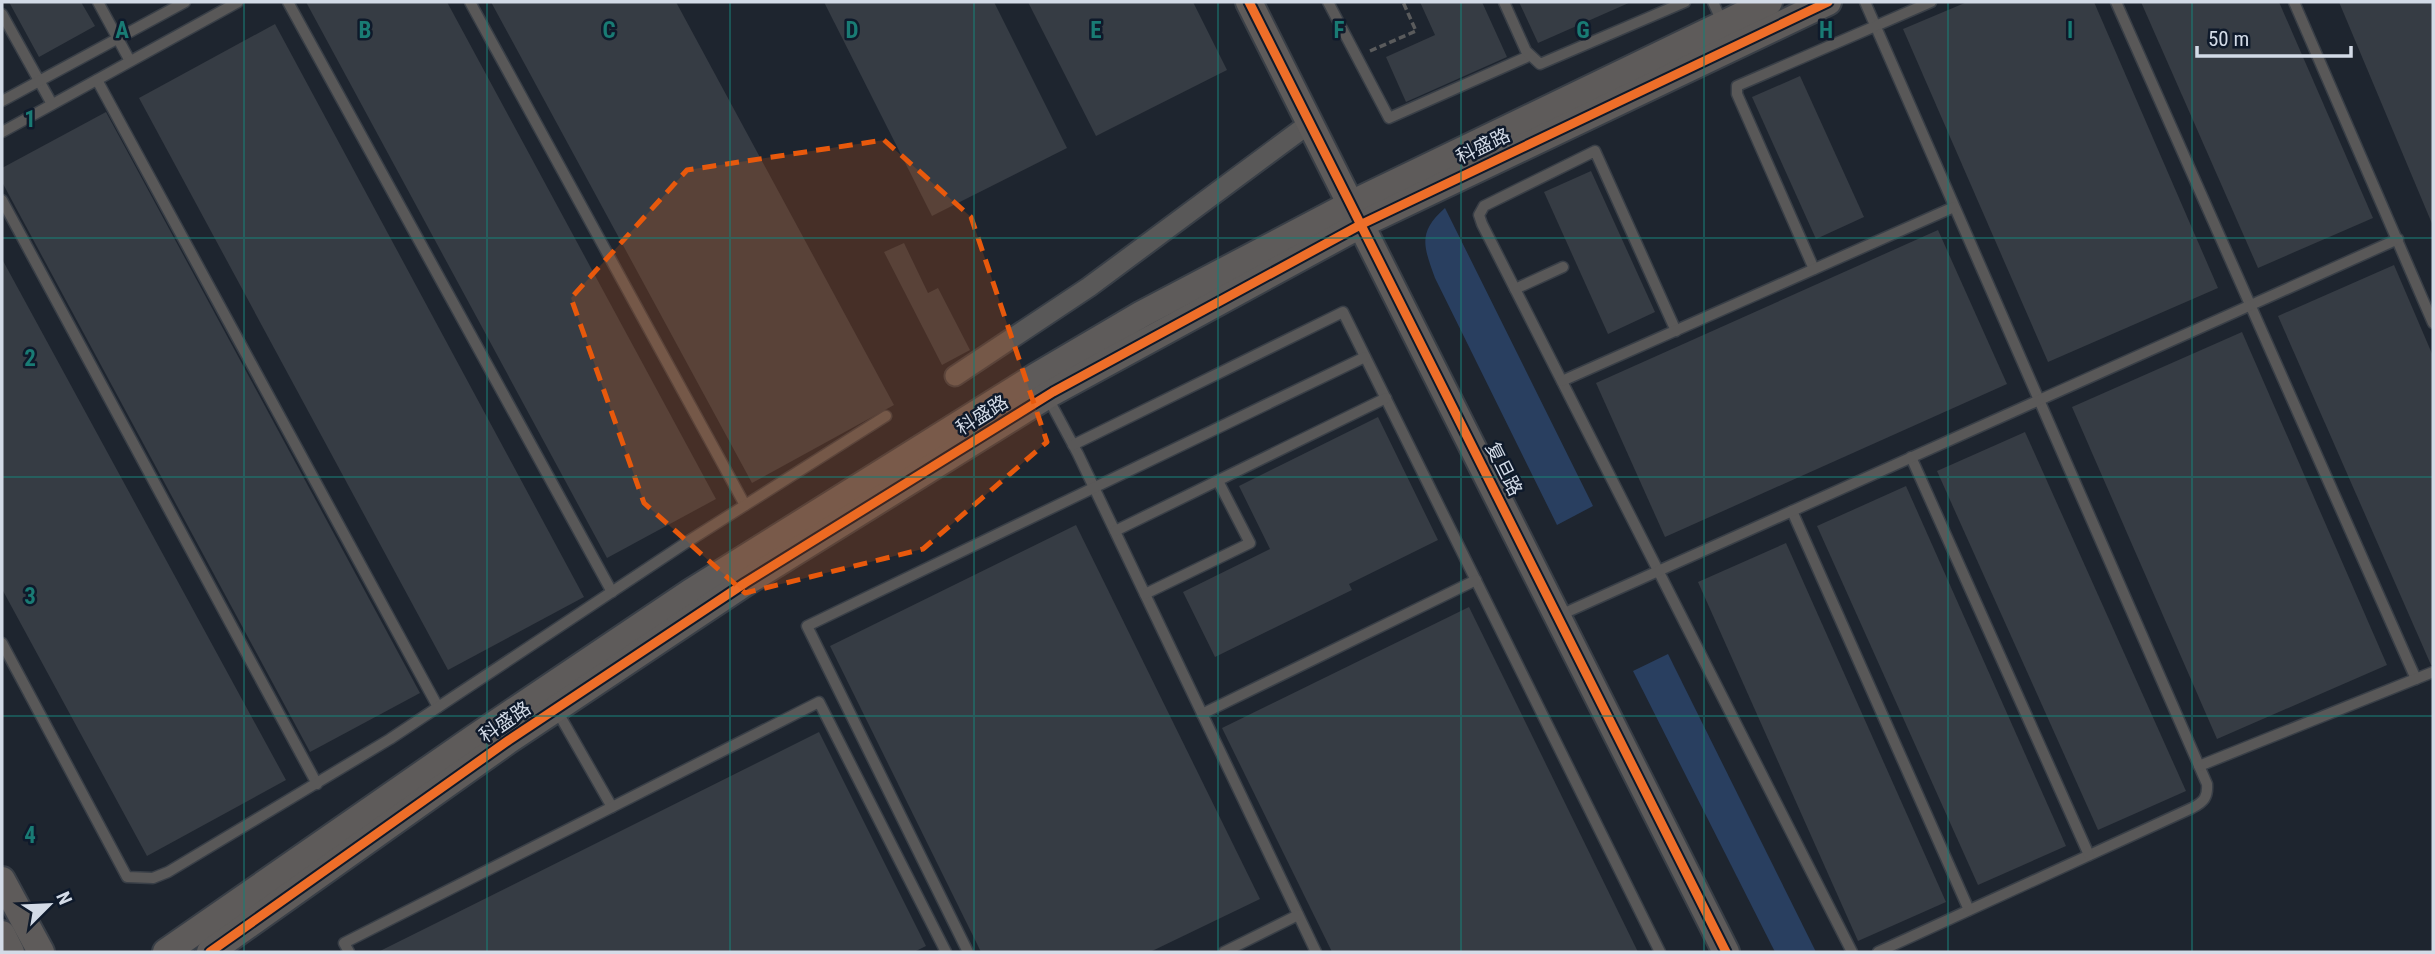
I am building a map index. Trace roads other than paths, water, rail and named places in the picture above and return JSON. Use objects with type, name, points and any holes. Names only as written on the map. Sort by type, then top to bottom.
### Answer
[{"type":"street","name":"复旦路","points":[[1249,2],[1726,952]]},
{"type":"street","name":"科盛路","points":[[210,952],[691,592],[1041,386],[1356,214],[1723,23],[1769,2]]},
{"type":"street","name":"科盛路","points":[[1723,23],[1828,2]]},
{"type":"street","points":[[955,376],[1089,287],[1310,122]]},
{"type":"street","name":"科盛路","points":[[166,952],[550,699]]},
{"type":"street","points":[[2,880],[41,952]]},
{"type":"street","points":[[2,934],[11,952]]},
{"type":"lane","points":[[98,2],[130,61]]},
{"type":"lane","points":[[2,101],[185,2]]},
{"type":"lane","points":[[2,132],[238,2]]},
{"type":"lane","points":[[288,2],[612,592]]},
{"type":"lane","points":[[470,2],[745,505]]},
{"type":"lane","points":[[1328,2],[1389,118],[1529,55]]},
{"type":"lane","points":[[1504,2],[1529,55],[1539,64],[1685,2]]},
{"type":"lane","points":[[1865,2],[2207,784],[2208,795],[2202,803],[1878,952]]},
{"type":"lane","points":[[1814,269],[1737,94],[1737,86],[1931,2]]},
{"type":"lane","points":[[2116,2],[2416,679]]},
{"type":"lane","points":[[2294,2],[2433,323]]},
{"type":"lane","points":[[2,14],[52,104]]},
{"type":"lane","points":[[97,80],[438,707]]},
{"type":"lane","points":[[1676,331],[1595,151],[1485,206],[1479,215],[1852,952]]},
{"type":"lane","points":[[2,201],[317,784]]},
{"type":"lane","points":[[1562,381],[1954,207]]},
{"type":"lane","points":[[1558,616],[2398,239]]},
{"type":"lane","points":[[1515,289],[1563,267]]},
{"type":"lane","points":[[1073,445],[1343,313],[1660,952]]},
{"type":"lane","points":[[968,952],[807,626],[1365,357]]},
{"type":"lane","points":[[1041,386],[1115,531],[1316,952]]},
{"type":"lane","points":[[1115,531],[1386,398]]},
{"type":"lane","points":[[2,643],[127,877],[153,878],[168,872],[317,784],[886,416]]},
{"type":"lane","points":[[1912,457],[2088,855]]},
{"type":"lane","points":[[1145,594],[1250,542],[1218,481]]},
{"type":"lane","points":[[1792,511],[1969,910]]},
{"type":"lane","points":[[1202,714],[1476,580]]},
{"type":"lane","points":[[2199,766],[2433,672]]},
{"type":"lane","points":[[550,699],[612,807]]},
{"type":"lane","points":[[349,952],[344,943],[820,702],[946,952]]},
{"type":"lane","points":[[1224,952],[1298,915]]}]
